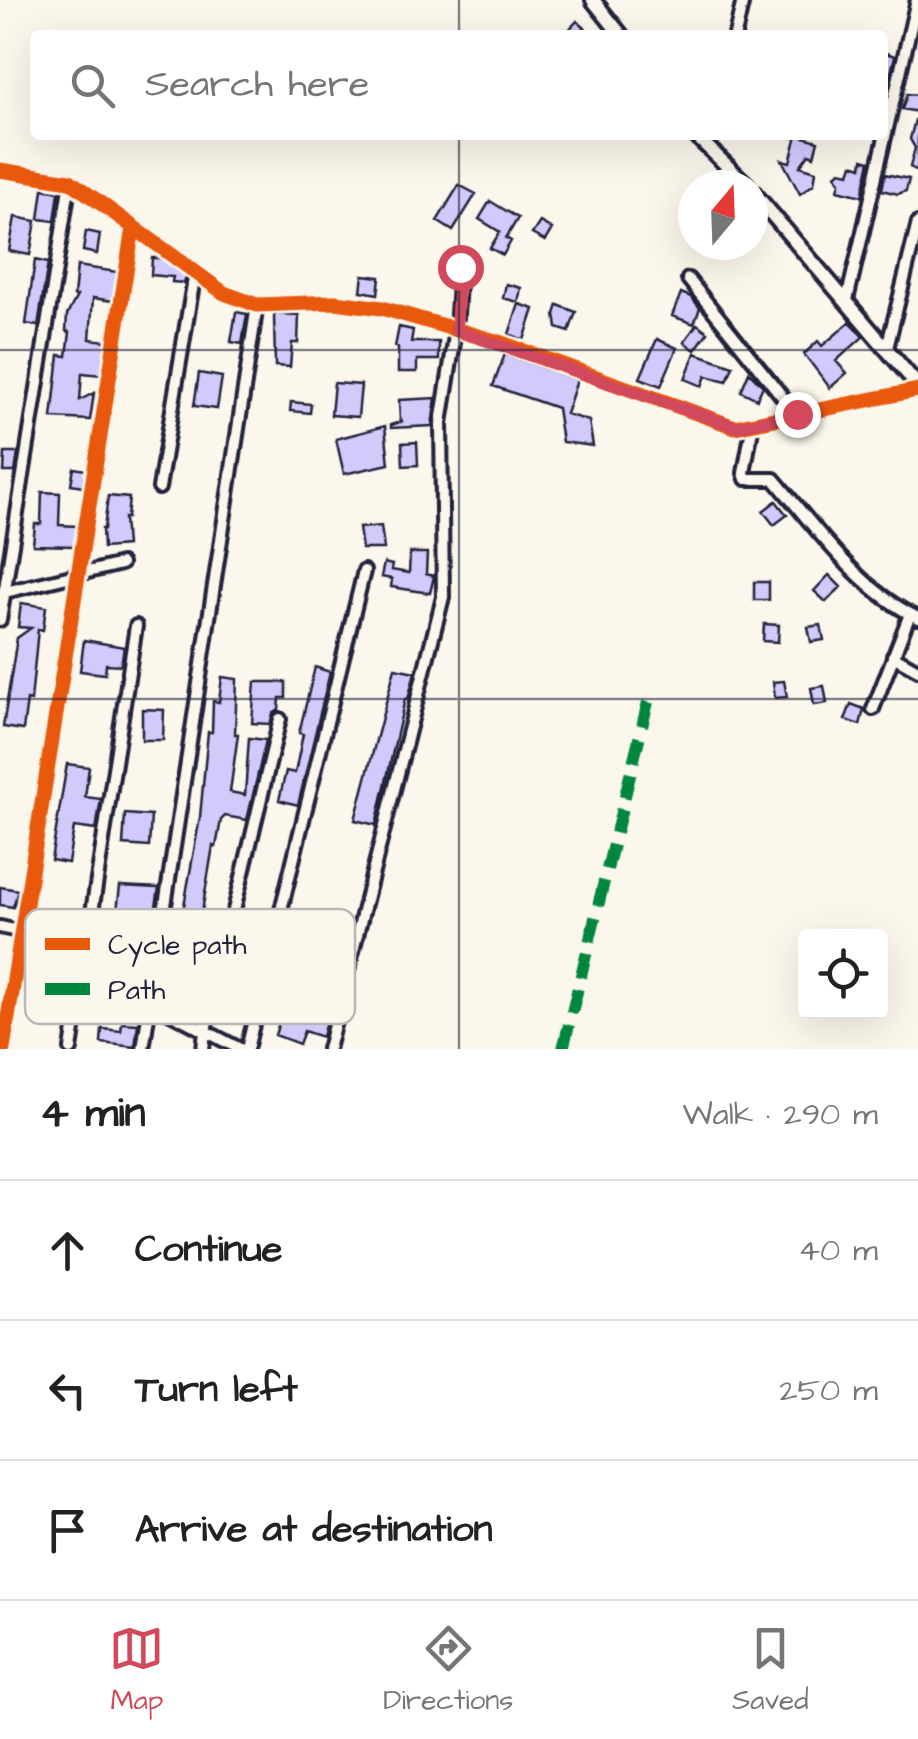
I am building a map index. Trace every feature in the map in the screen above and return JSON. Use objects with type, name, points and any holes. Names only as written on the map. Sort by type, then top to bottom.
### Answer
[{"type":"street","points":[[593,0],[618,30]]},
{"type":"street","points":[[736,30],[743,0]]},
{"type":"street","points":[[888,122],[916,0]]},
{"type":"street","points":[[847,300],[884,140]]},
{"type":"street","points":[[711,142],[734,170]]},
{"type":"street","points":[[1,174],[70,180],[224,294],[257,305],[335,302],[382,308],[736,427],[918,388],[768,209]]},
{"type":"street","points":[[0,620],[70,180]]},
{"type":"street","points":[[888,348],[918,222]]},
{"type":"street","points":[[26,909],[133,228]]},
{"type":"street","points":[[355,942],[442,598],[441,424],[456,330],[460,267]]},
{"type":"street","points":[[160,488],[195,272]]},
{"type":"street","points":[[688,278],[797,414]]},
{"type":"street","points":[[164,909],[257,305]]},
{"type":"street","points":[[753,424],[746,479],[774,479],[858,573],[914,616],[873,708]]},
{"type":"street","points":[[2,593],[121,564]]},
{"type":"street","points":[[279,909],[364,571]]},
{"type":"street","points":[[93,909],[136,626]]},
{"type":"street","points":[[893,656],[918,670]]},
{"type":"street","points":[[234,909],[280,719]]},
{"type":"street","points":[[3,1049],[25,913]]},
{"type":"street","points":[[0,926],[25,934]]},
{"type":"street","points":[[71,1049],[75,1024]]},
{"type":"street","points":[[144,1049],[147,1024]]},
{"type":"street","points":[[190,1024],[244,1049],[250,1024]]},
{"type":"street","points":[[204,1049],[206,1024]]},
{"type":"street","points":[[328,1049],[334,1024]]},
{"type":"building","points":[[577,21],[587,30],[569,30]]},
{"type":"building","points":[[888,54],[895,56],[888,76]]},
{"type":"building","points":[[907,94],[918,95],[918,112],[902,109]]},
{"type":"building","points":[[918,120],[918,171],[910,167]]},
{"type":"building","points":[[796,140],[818,141],[814,156],[809,154],[800,166],[816,171],[814,184],[800,194],[782,160],[790,162]]},
{"type":"building","points":[[863,159],[870,161],[862,196],[838,190],[840,182],[836,175],[840,171],[850,173],[853,164],[862,167]]},
{"type":"building","points":[[885,174],[909,179],[906,191],[898,194],[882,190]]},
{"type":"building","points":[[459,185],[476,194],[453,231],[437,221]]},
{"type":"building","points":[[43,189],[59,192],[55,221],[39,219]]},
{"type":"building","points":[[490,201],[518,218],[506,238],[511,241],[503,255],[490,248],[500,232],[479,219]]},
{"type":"building","points":[[15,217],[36,221],[30,255],[9,251]]},
{"type":"building","points":[[540,222],[552,229],[545,241],[532,234]]},
{"type":"building","points":[[86,231],[100,234],[97,254],[83,251]]},
{"type":"building","points":[[152,258],[162,258],[186,276],[184,283],[172,282],[173,277],[151,275]]},
{"type":"building","points":[[35,260],[48,263],[38,326],[26,324]]},
{"type":"building","points":[[77,266],[117,272],[113,301],[93,298],[90,339],[106,341],[101,375],[82,373],[80,400],[94,393],[90,420],[52,418],[59,355],[67,356],[67,315],[77,296]]},
{"type":"building","points":[[363,275],[380,277],[378,294],[361,291]]},
{"type":"building","points":[[506,284],[521,288],[518,302],[503,298]]},
{"type":"building","points":[[681,293],[691,297],[700,308],[694,324],[672,316]]},
{"type":"building","points":[[519,304],[534,309],[524,340],[509,334]]},
{"type":"building","points":[[558,305],[576,312],[569,332],[557,328]]},
{"type":"building","points":[[236,312],[247,314],[242,344],[231,342]]},
{"type":"building","points":[[274,314],[299,315],[298,343],[292,343],[290,367],[275,366]]},
{"type":"building","points":[[850,322],[863,337],[836,361],[847,373],[830,388],[804,354],[818,341],[822,346]]},
{"type":"building","points":[[697,324],[708,332],[695,350],[684,342]]},
{"type":"building","points":[[399,327],[413,330],[411,342],[439,342],[439,360],[417,360],[417,372],[398,372],[395,347]]},
{"type":"building","points":[[657,339],[677,348],[661,386],[640,378]]},
{"type":"building","points":[[695,353],[733,366],[727,381],[706,376],[702,386],[685,379]]},
{"type":"building","points":[[505,354],[577,380],[566,414],[589,421],[593,446],[562,442],[557,408],[493,386]]},
{"type":"building","points":[[749,372],[763,386],[757,399],[741,391]]},
{"type":"building","points":[[199,373],[222,377],[217,409],[194,406]]},
{"type":"building","points":[[334,383],[361,385],[358,417],[331,415]]},
{"type":"building","points":[[436,398],[432,426],[391,428],[403,421],[399,400]]},
{"type":"building","points":[[291,402],[311,404],[310,413],[290,411]]},
{"type":"building","points":[[385,426],[389,464],[344,474],[336,439]]},
{"type":"building","points":[[417,442],[418,465],[403,466],[402,443]]},
{"type":"building","points":[[5,453],[18,453],[15,472],[4,472]]},
{"type":"building","points":[[74,468],[86,470],[83,486],[71,484]]},
{"type":"building","points":[[42,492],[60,493],[59,525],[77,526],[74,546],[33,545],[35,524],[41,524]]},
{"type":"building","points":[[108,496],[129,498],[124,518],[126,546],[103,548]]},
{"type":"building","points":[[776,501],[787,515],[774,525],[763,511]]},
{"type":"building","points":[[381,526],[384,549],[362,549],[359,528]]},
{"type":"building","points":[[410,553],[427,553],[426,574],[434,576],[430,593],[391,587],[392,579],[381,577],[384,563],[392,565],[391,570],[409,573]]},
{"type":"building","points":[[829,575],[841,587],[826,602],[814,591]]},
{"type":"building","points":[[754,582],[769,582],[769,600],[754,600]]},
{"type":"building","points":[[21,603],[46,607],[43,630],[38,629],[31,701],[27,700],[23,730],[3,727],[17,638],[31,628],[18,627]]},
{"type":"building","points":[[764,624],[779,625],[778,642],[763,641]]},
{"type":"building","points":[[821,625],[824,640],[811,642],[808,627]]},
{"type":"building","points":[[84,640],[124,647],[121,665],[106,664],[105,674],[80,671]]},
{"type":"building","points":[[315,667],[330,672],[298,805],[279,800],[286,771],[295,773],[303,734],[299,733]]},
{"type":"building","points":[[395,668],[415,672],[405,699],[376,825],[355,820]]},
{"type":"building","points":[[222,677],[237,679],[238,734],[230,792],[245,795],[249,738],[266,740],[247,820],[225,816],[221,820],[202,909],[183,909],[200,817],[213,701],[219,702]]},
{"type":"building","points":[[784,681],[787,697],[775,698],[773,682]]},
{"type":"building","points":[[255,682],[286,682],[286,698],[280,698],[279,710],[270,724],[252,723]]},
{"type":"building","points":[[824,686],[827,703],[814,705],[811,688]]},
{"type":"building","points":[[851,704],[864,709],[860,725],[845,720]]},
{"type":"building","points":[[142,709],[164,710],[163,740],[142,740]]},
{"type":"building","points":[[67,764],[89,767],[85,797],[101,799],[96,830],[74,827],[68,863],[51,860]]},
{"type":"building","points":[[125,814],[151,816],[149,847],[123,845]]},
{"type":"building","points":[[120,886],[159,888],[156,909],[117,909]]},
{"type":"building","points":[[0,887],[18,890],[13,907],[0,905]]},
{"type":"building","points":[[122,1024],[138,1024],[135,1047],[101,1043],[102,1029],[121,1031]]},
{"type":"building","points":[[279,1024],[325,1024],[322,1037],[304,1031],[299,1044],[275,1035]]},
{"type":"marked path","points":[[563,1049],[648,702]]},
{"type":"cycle path","points":[[0,170],[70,181],[224,293],[257,305],[335,302],[382,308],[502,343],[735,427],[918,390]]},
{"type":"cycle path","points":[[25,909],[133,228]]},
{"type":"cycle path","points":[[3,1049],[25,910]]},
{"type":"route","points":[[460,267],[456,330],[736,427],[797,414]]}]
